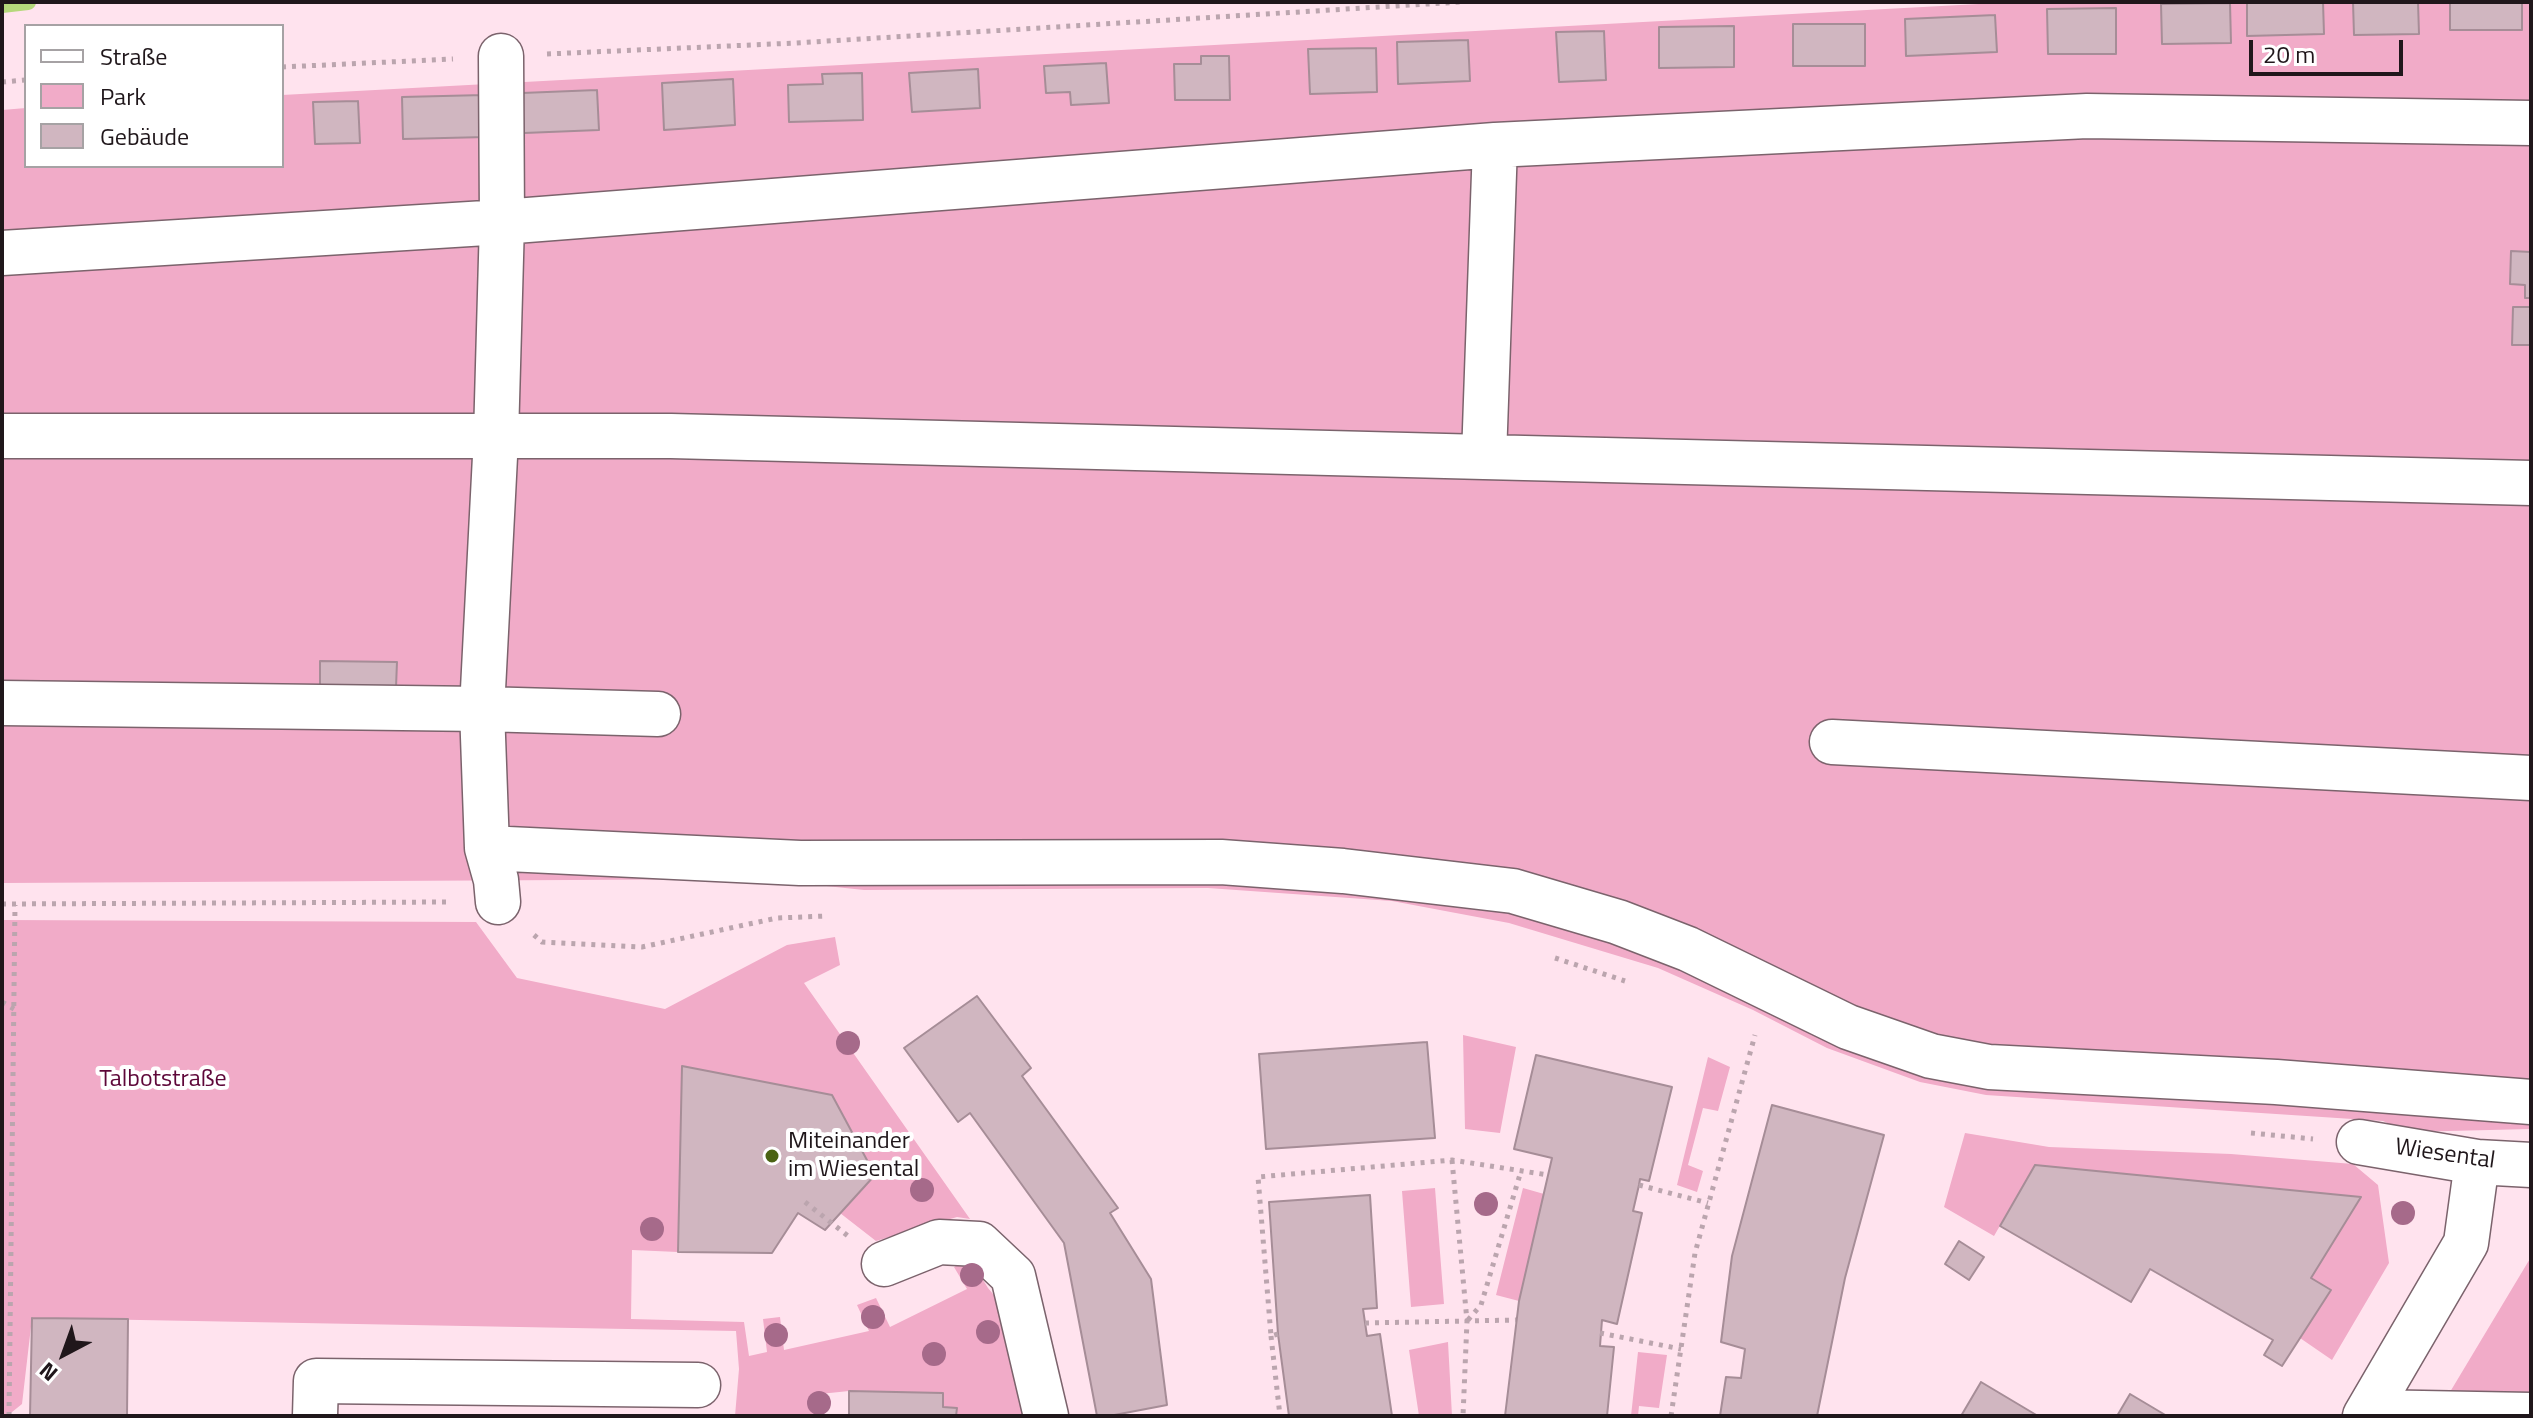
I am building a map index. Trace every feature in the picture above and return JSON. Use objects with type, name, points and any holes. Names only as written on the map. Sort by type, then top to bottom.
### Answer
[{"type":"street","points":[[498,902],[496,880],[487,848],[482,709],[496,437],[502,222],[501,56]]},
{"type":"street","points":[[2,253],[502,222],[1495,145],[2087,116],[2531,123]]},
{"type":"street","points":[[1484,457],[1495,145]]},
{"type":"street","points":[[2,436],[671,436],[2531,483]]},
{"type":"street","points":[[2,703],[658,714]]},
{"type":"street","points":[[1832,742],[2531,778]]},
{"type":"street","points":[[487,848],[800,863],[1221,862],[1343,871],[1513,891],[1618,922],[1688,949],[1848,1027],[1931,1056],[1989,1067],[2276,1082],[2531,1102]]},
{"type":"street","name":"Wiesental","points":[[2359,1142],[2477,1162],[2531,1165]]},
{"type":"street","points":[[2477,1162],[2466,1243],[2367,1414],[2531,1415]]},
{"type":"street","points":[[884,1264],[939,1242],[979,1244],[1013,1276],[1046,1416]]},
{"type":"street","points":[[315,1416],[316,1381],[698,1385]]},
{"type":"path","points":[[284,67],[796,43],[1460,2]]},
{"type":"path","points":[[2,82],[24,80]]},
{"type":"path","points":[[2,904],[498,902],[542,942],[642,947],[777,918],[841,915]]},
{"type":"path","points":[[9,1416],[15,905]]},
{"type":"path","points":[[1548,956],[1639,986]]},
{"type":"path","points":[[2,1002],[14,1009]]},
{"type":"path","points":[[1671,1416],[1695,1253],[1756,1034]]},
{"type":"path","points":[[2249,1133],[2359,1142]]},
{"type":"path","points":[[1452,1160],[1467,1321],[1463,1416]]},
{"type":"path","points":[[1280,1416],[1258,1177],[1452,1160],[1548,1175]]},
{"type":"path","points":[[1467,1321],[1481,1305],[1521,1171]]},
{"type":"path","points":[[1639,1185],[1708,1203]]},
{"type":"path","points":[[1365,1323],[1516,1320]]},
{"type":"path","points":[[1600,1333],[1681,1349]]},
{"type":"path","points":[[1271,1336],[1278,1334]]},
{"type":"path","points":[[2,1364],[11,1364]]},
{"type":"green space","points":[[2016,2],[2531,2],[2531,1129],[2407,1132],[2383,1121],[1986,1095],[1920,1082],[1827,1048],[1753,1010],[1658,968],[1509,923],[1392,901],[1208,888],[864,890],[760,879],[2,883],[2,110],[24,108],[24,168],[284,168],[284,95]]},
{"type":"green space","name":"Talbotstraße","points":[[2,920],[476,922],[517,978],[665,1009],[787,945],[835,937],[840,965],[804,983],[970,1219],[957,1217],[876,1241],[840,1213],[875,1175],[832,1095],[683,1066],[678,1252],[632,1250],[631,1319],[744,1322],[749,1356],[767,1352],[763,1319],[780,1317],[784,1350],[869,1331],[857,1305],[876,1298],[890,1327],[967,1289],[954,1267],[963,1262],[975,1267],[1008,1312],[1030,1416],[956,1416],[956,1408],[943,1407],[943,1393],[849,1391],[820,1394],[819,1416],[735,1416],[739,1369],[736,1331],[32,1318],[22,1404],[7,1416],[2,1416]]},
{"type":"green space","points":[[1463,1035],[1516,1047],[1500,1133],[1465,1129]]},
{"type":"green space","points":[[1708,1057],[1730,1067],[1718,1111],[1703,1108],[1688,1165],[1703,1171],[1697,1192],[1677,1185]]},
{"type":"green space","points":[[1965,1133],[2049,1147],[2231,1154],[2353,1164],[2378,1185],[2389,1263],[2332,1360],[2300,1338],[2331,1290],[2311,1278],[2360,1197],[2035,1165],[1994,1236],[1944,1207]]},
{"type":"green space","points":[[1435,1188],[1444,1304],[1411,1307],[1402,1191]]},
{"type":"green space","points":[[1523,1188],[1544,1194],[1519,1301],[1496,1295]]},
{"type":"green space","points":[[2531,1257],[2531,1404],[2444,1402]]},
{"type":"green space","points":[[1448,1342],[1452,1416],[1419,1416],[1409,1350]]},
{"type":"green space","points":[[1638,1352],[1667,1355],[1659,1408],[1639,1406],[1638,1416],[1631,1416]]},
{"type":"building","points":[[2247,2],[2323,2],[2324,34],[2247,36]]},
{"type":"building","points":[[2353,2],[2418,2],[2419,34],[2354,35]]},
{"type":"building","points":[[2450,2],[2522,2],[2522,30],[2450,30]]},
{"type":"building","points":[[2230,3],[2231,43],[2162,44],[2161,4]]},
{"type":"building","points":[[2116,8],[2116,54],[2048,54],[2047,9]]},
{"type":"building","points":[[1995,15],[1997,52],[1906,56],[1905,19]]},
{"type":"building","points":[[1793,24],[1865,24],[1865,66],[1793,66]]},
{"type":"building","points":[[1734,26],[1734,67],[1659,68],[1659,27]]},
{"type":"building","points":[[1604,31],[1606,80],[1559,82],[1556,32]]},
{"type":"building","points":[[1468,40],[1470,81],[1398,84],[1397,42]]},
{"type":"building","points":[[1376,48],[1377,92],[1310,94],[1308,49]]},
{"type":"building","points":[[1201,56],[1229,56],[1230,100],[1175,100],[1174,64],[1201,64]]},
{"type":"building","points":[[1106,63],[1109,103],[1071,105],[1070,92],[1046,93],[1044,66]]},
{"type":"building","points":[[978,69],[980,108],[912,112],[909,73]]},
{"type":"building","points":[[862,73],[863,120],[789,122],[788,85],[823,84],[822,74]]},
{"type":"building","points":[[733,79],[735,125],[664,130],[662,83]]},
{"type":"building","points":[[597,90],[599,130],[524,133],[522,93]]},
{"type":"building","points":[[484,95],[486,137],[403,139],[402,97]]},
{"type":"building","points":[[358,101],[360,143],[315,144],[313,102]]},
{"type":"building","points":[[2511,251],[2531,252],[2531,298],[2525,298],[2525,285],[2510,284]]},
{"type":"building","points":[[2513,307],[2531,307],[2531,345],[2512,345]]},
{"type":"building","points":[[320,661],[397,662],[396,687],[320,686]]},
{"type":"building","points":[[977,996],[1031,1068],[1022,1076],[1118,1208],[1110,1213],[1151,1279],[1167,1405],[1097,1416],[1064,1243],[970,1113],[958,1122],[904,1048]]},
{"type":"building","points":[[1427,1042],[1435,1138],[1266,1149],[1259,1054]]},
{"type":"building","points":[[1536,1055],[1672,1087],[1649,1181],[1640,1179],[1633,1211],[1642,1213],[1617,1324],[1602,1320],[1600,1346],[1614,1347],[1607,1416],[1505,1416],[1519,1301],[1552,1158],[1514,1149]]},
{"type":"building","name":"Miteinander im Wiesental","points":[[682,1066],[832,1095],[875,1175],[825,1230],[798,1213],[772,1253],[678,1252]]},
{"type":"building","points":[[1772,1105],[1884,1135],[1845,1278],[1817,1416],[1720,1416],[1726,1377],[1741,1378],[1745,1349],[1721,1342],[1732,1256]]},
{"type":"building","points":[[2035,1165],[2361,1197],[2311,1278],[2331,1290],[2282,1366],[2264,1355],[2273,1340],[2150,1269],[2131,1302],[2000,1226]]},
{"type":"building","points":[[1370,1195],[1377,1308],[1363,1309],[1367,1336],[1380,1334],[1392,1416],[1289,1416],[1278,1334],[1269,1202]]},
{"type":"building","points":[[1959,1241],[1984,1257],[1969,1280],[1945,1264]]},
{"type":"building","points":[[32,1318],[128,1319],[127,1416],[30,1416]]},
{"type":"building","points":[[1981,1382],[2038,1416],[1961,1416]]},
{"type":"building","points":[[849,1391],[943,1393],[943,1407],[957,1408],[956,1416],[849,1416]]},
{"type":"building","points":[[2130,1394],[2167,1416],[2117,1416]]},
{"type":"waterway","points":[[2,5],[28,2]]},
{"type":"place","name":"Miteinander im Wiesental","points":[[772,1156]]}]
